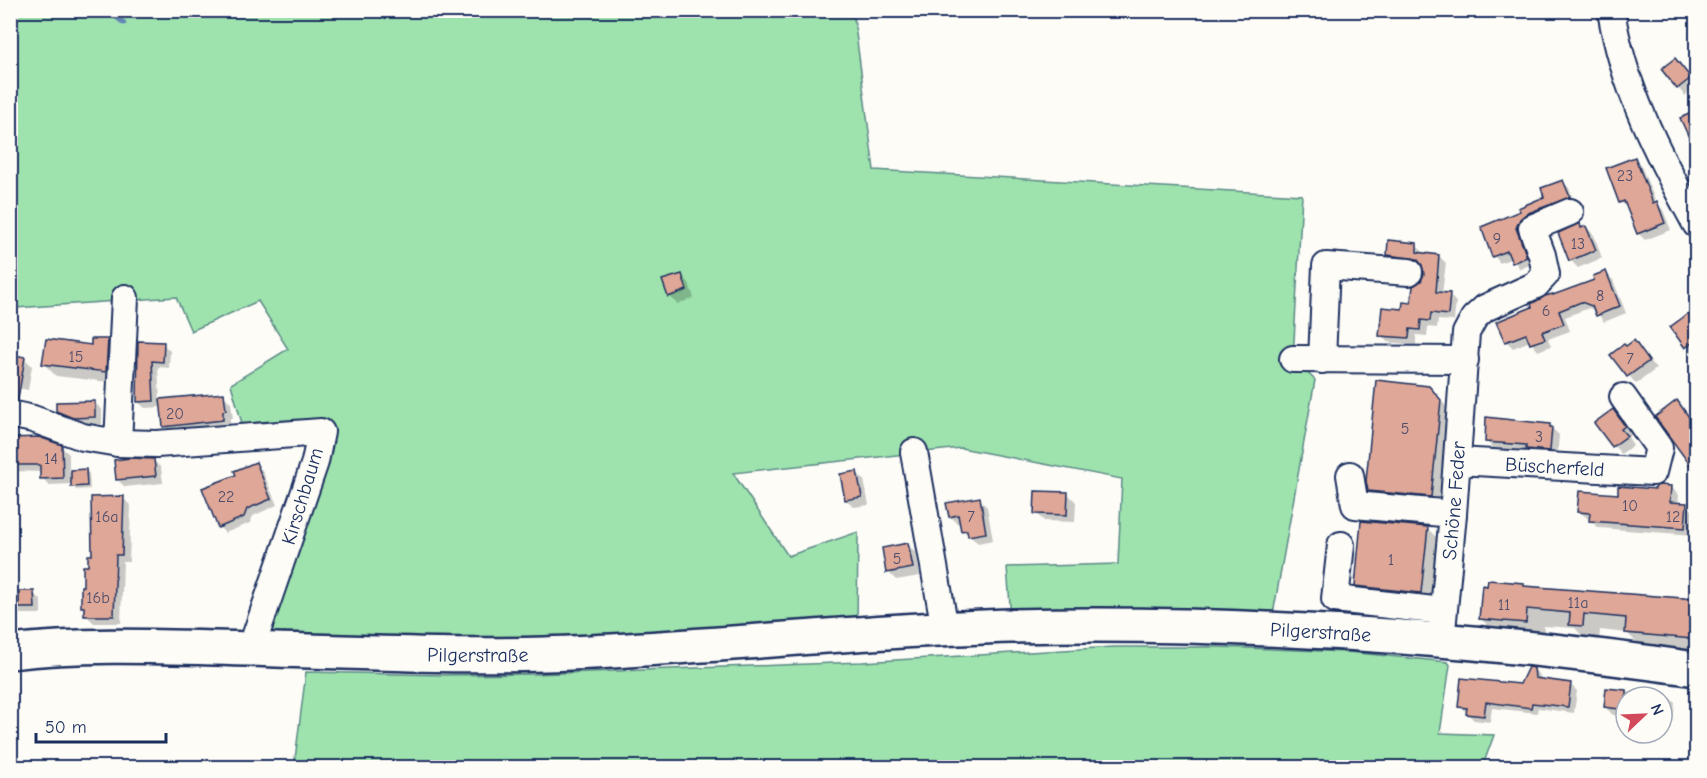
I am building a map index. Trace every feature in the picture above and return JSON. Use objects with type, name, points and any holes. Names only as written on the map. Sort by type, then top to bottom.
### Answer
[{"type":"main road","name":"Pilgerstraße","points":[[10,652],[98,645],[463,655],[543,654],[945,628],[1157,625],[1280,629],[1442,626],[1520,648],[1696,669]]},
{"type":"street","points":[[1611,10],[1619,51],[1630,87],[1663,163],[1696,224]]},
{"type":"street","name":"Schöne Feder","points":[[1442,626],[1453,514],[1466,333],[1474,318],[1491,304],[1536,285],[1546,274],[1532,228],[1570,212]]},
{"type":"street","points":[[1322,360],[1326,266],[1409,272]]},
{"type":"street","points":[[118,443],[125,298]]},
{"type":"street","points":[[1293,359],[1465,360]]},
{"type":"street","name":"Büscherfeld","points":[[1457,461],[1653,472],[1659,448],[1623,397]]},
{"type":"street","name":"Kirschbaum","points":[[10,414],[33,418],[83,436],[118,443],[157,444],[321,432],[312,472],[251,649]]},
{"type":"street","points":[[914,452],[945,628]]},
{"type":"street","points":[[1350,475],[1355,505],[1453,514]]},
{"type":"street","points":[[1341,545],[1335,599],[1442,626]]},
{"type":"green space","points":[[10,11],[853,11],[874,170],[1302,195],[1293,359],[1315,380],[1272,620],[1011,617],[1007,567],[1118,564],[1122,479],[961,448],[733,473],[788,556],[858,532],[857,624],[626,643],[275,640],[268,619],[320,432],[246,438],[231,384],[288,349],[258,301],[191,331],[176,297],[15,308],[11,329]]},
{"type":"green space","points":[[1114,647],[1218,647],[1348,652],[1448,662],[1450,665],[1440,733],[1494,735],[1482,768],[294,767],[306,672],[441,675],[536,674],[862,662]]},
{"type":"building","points":[[1675,58],[1691,78],[1677,89],[1661,69]]},
{"type":"building","points":[[1696,111],[1696,153],[1680,118]]},
{"type":"building","points":[[1635,157],[1653,203],[1657,201],[1665,223],[1637,234],[1624,201],[1619,203],[1606,168]]},
{"type":"building","points":[[1563,180],[1570,197],[1526,214],[1520,219],[1516,228],[1527,257],[1512,263],[1507,251],[1492,257],[1481,227],[1520,211],[1518,208],[1544,197],[1541,188]]},
{"type":"building","points":[[1580,223],[1581,228],[1586,226],[1596,250],[1569,261],[1558,233]]},
{"type":"building","points":[[1388,240],[1417,243],[1417,252],[1439,255],[1436,292],[1450,293],[1448,315],[1431,313],[1430,321],[1421,320],[1420,330],[1410,329],[1409,338],[1379,336],[1382,307],[1402,309],[1403,302],[1411,303],[1413,286],[1421,281],[1424,274],[1422,265],[1417,259],[1387,255]]},
{"type":"building","points":[[1606,271],[1620,306],[1596,316],[1592,306],[1581,302],[1559,311],[1564,324],[1542,332],[1545,339],[1530,344],[1526,334],[1505,342],[1496,322],[1532,307],[1531,304],[1545,296],[1594,280],[1593,276]]},
{"type":"building","points":[[682,274],[687,290],[668,297],[662,280]]},
{"type":"building","points":[[1689,313],[1696,323],[1696,340],[1685,348],[1670,327]]},
{"type":"building","points":[[46,339],[91,345],[91,339],[108,339],[106,372],[42,364]]},
{"type":"building","points":[[1634,340],[1649,361],[1627,377],[1610,355],[1624,344],[1626,346]]},
{"type":"building","points":[[138,341],[164,342],[163,362],[152,361],[154,401],[137,402]]},
{"type":"building","points":[[10,354],[25,357],[18,399],[10,398]]},
{"type":"building","points":[[1376,380],[1429,386],[1441,400],[1431,497],[1368,491],[1366,481]]},
{"type":"building","points":[[224,393],[226,410],[223,411],[223,420],[163,427],[160,399]]},
{"type":"building","points":[[1677,400],[1696,427],[1696,473],[1655,417]]},
{"type":"building","points":[[95,401],[95,417],[73,418],[56,411],[56,402]]},
{"type":"building","points":[[1613,409],[1625,426],[1621,429],[1627,436],[1612,447],[1594,423]]},
{"type":"building","points":[[1486,417],[1550,424],[1552,427],[1550,451],[1526,449],[1526,445],[1485,442]]},
{"type":"building","points":[[39,437],[62,445],[63,478],[40,479],[40,465],[10,465],[10,438]]},
{"type":"building","points":[[154,459],[156,476],[116,480],[114,460]]},
{"type":"building","points":[[256,462],[271,499],[247,509],[244,517],[218,528],[202,488],[236,475],[234,471]]},
{"type":"building","points":[[86,469],[87,486],[71,487],[71,470]]},
{"type":"building","points":[[857,471],[862,497],[845,500],[840,474]]},
{"type":"building","points":[[1660,485],[1671,486],[1670,502],[1687,503],[1685,528],[1589,521],[1590,513],[1577,512],[1579,491],[1618,494],[1618,486],[1655,489]]},
{"type":"building","points":[[1035,491],[1068,492],[1067,515],[1034,514]]},
{"type":"building","points":[[124,496],[122,555],[116,555],[114,616],[84,616],[84,607],[81,607],[81,586],[83,586],[83,566],[88,566],[88,555],[92,555],[91,497]]},
{"type":"building","points":[[980,497],[986,533],[968,536],[967,530],[961,531],[958,515],[949,517],[946,503]]},
{"type":"building","points":[[1361,521],[1428,527],[1421,593],[1355,586]]},
{"type":"building","points":[[908,543],[913,568],[886,573],[882,548]]},
{"type":"building","points":[[1488,580],[1524,583],[1524,586],[1696,599],[1693,639],[1625,633],[1626,618],[1584,614],[1583,626],[1569,625],[1570,613],[1527,609],[1526,623],[1479,619],[1482,585],[1487,586]]},
{"type":"building","points":[[19,591],[34,591],[35,608],[19,608]]},
{"type":"building","points":[[1528,667],[1534,668],[1535,678],[1571,683],[1568,707],[1532,703],[1531,708],[1486,702],[1484,716],[1466,714],[1467,708],[1458,707],[1461,678],[1520,684]]},
{"type":"building","points":[[1606,688],[1614,689],[1614,708],[1604,707]]},
{"type":"waterway","points":[[107,10],[124,23]]}]
